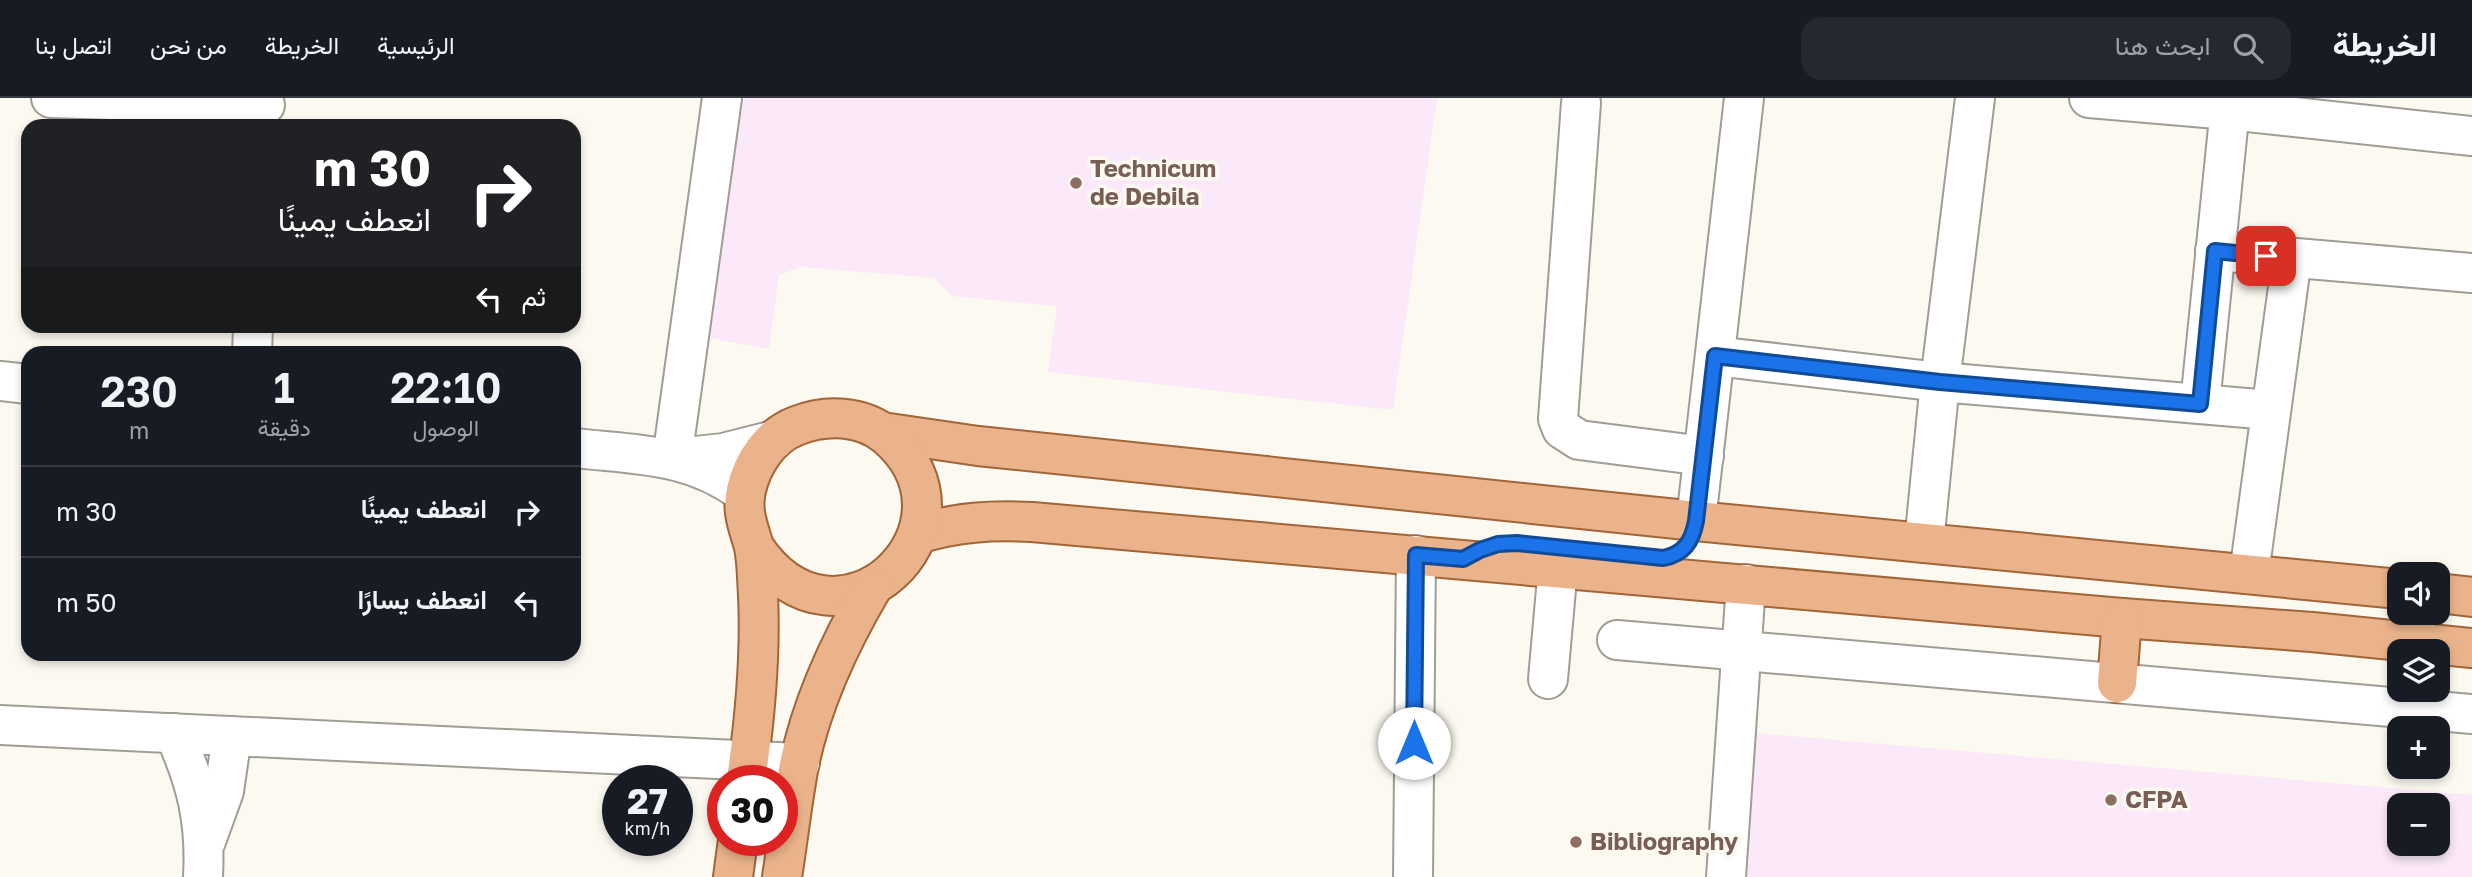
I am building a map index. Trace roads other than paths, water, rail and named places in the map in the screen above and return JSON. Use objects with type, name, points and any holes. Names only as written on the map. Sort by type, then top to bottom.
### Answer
[{"type":"main road","points":[[882,432],[899,447],[912,466],[920,488],[922,511],[918,534],[908,555],[893,573],[873,586],[852,594],[828,596],[806,592],[784,582],[766,566],[747,530],[745,494],[751,474],[760,456],[774,440],[793,427],[814,420],[838,418],[860,422],[882,432],[991,447],[1696,521],[2387,588]]},
{"type":"main road","points":[[918,534],[975,521],[1013,521],[2472,648]]},
{"type":"main road","points":[[1463,559],[1498,544],[1517,543],[1663,558],[1682,551],[1693,534],[1696,521]]},
{"type":"main road","points":[[749,765],[759,641],[754,547]]},
{"type":"main road","points":[[782,877],[800,763],[812,716],[849,628],[873,586]]},
{"type":"main road","points":[[2450,594],[2472,597]]},
{"type":"main road","points":[[2312,632],[2331,620],[2353,616],[2472,629]]},
{"type":"main road","points":[[2117,683],[2122,618]]},
{"type":"main road","points":[[733,877],[736,856]]},
{"type":"street","points":[[51,98],[264,110]]},
{"type":"street","points":[[672,459],[722,98]]},
{"type":"street","points":[[1696,521],[1744,98]]},
{"type":"street","points":[[1924,543],[1940,382],[1975,98]]},
{"type":"street","points":[[2089,98],[2230,104],[2472,136]]},
{"type":"street","points":[[1581,103],[1558,419],[1562,429],[1579,440],[1704,456]]},
{"type":"street","points":[[2200,404],[2230,104]]},
{"type":"street","points":[[2215,251],[2472,273]]},
{"type":"street","points":[[2249,574],[2292,258]]},
{"type":"street","points":[[1715,356],[1940,382],[2270,410]]},
{"type":"street","points":[[0,381],[21,383]]},
{"type":"street","points":[[672,459],[732,451],[774,440]]},
{"type":"street","points":[[581,449],[672,459],[712,472],[745,494]]},
{"type":"street","points":[[1413,877],[1416,555]]},
{"type":"street","points":[[1548,679],[1558,567]]},
{"type":"street","points":[[1726,877],[1746,584]]},
{"type":"street","points":[[1617,640],[2472,714]]},
{"type":"street","points":[[0,725],[232,736],[707,768]]},
{"type":"street","points":[[174,733],[195,786],[204,860]]},
{"type":"street","points":[[204,860],[224,791],[232,736]]},
{"type":"street","points":[[787,765],[800,763]]},
{"type":"place","name":"Technicum de Debila","points":[[1076,183]]},
{"type":"place","name":"CFPA","points":[[2111,800]]},
{"type":"place","name":"Bibliography","points":[[1576,842]]}]
